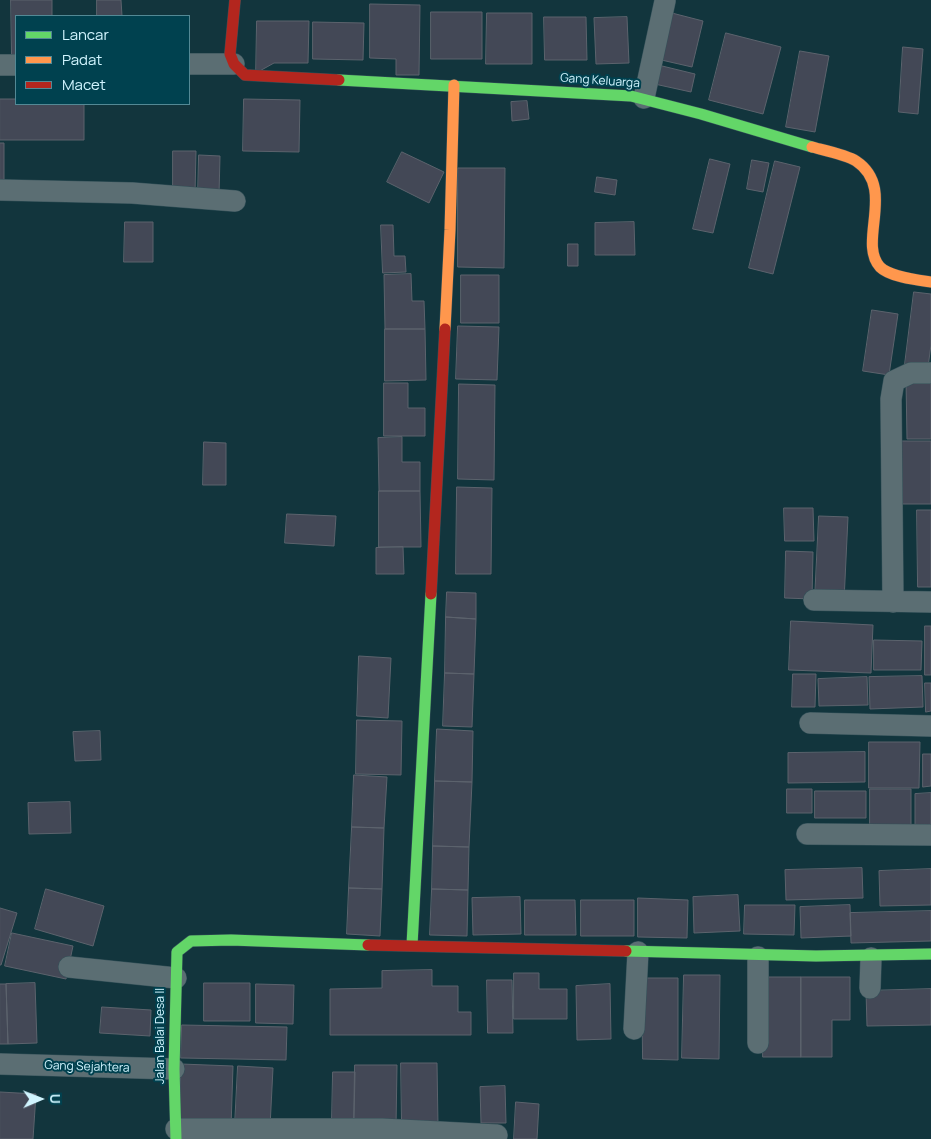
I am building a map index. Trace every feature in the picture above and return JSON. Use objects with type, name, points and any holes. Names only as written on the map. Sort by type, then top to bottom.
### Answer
[{"type":"street","points":[[190,64],[234,64],[230,54],[235,0]]},
{"type":"street","points":[[644,98],[665,1]]},
{"type":"street","name":"Gang Keluarga","points":[[234,64],[245,75],[454,85],[644,98],[855,160],[872,177],[876,197],[873,254],[880,267],[899,276],[931,282]]},
{"type":"street","points":[[0,65],[15,65]]},
{"type":"street","points":[[454,85],[450,230],[412,945],[758,957],[871,958],[931,954]]},
{"type":"street","points":[[0,190],[132,193],[235,201]]},
{"type":"street","points":[[893,602],[891,399],[894,380],[911,373],[931,373]]},
{"type":"street","points":[[814,600],[931,602]]},
{"type":"street","points":[[810,723],[931,726]]},
{"type":"street","points":[[807,834],[931,836]]},
{"type":"street","name":"Jalan Balai Desa II","points":[[176,1134],[174,1069],[177,952],[191,941],[231,940],[412,945]]},
{"type":"street","points":[[634,1029],[638,952]]},
{"type":"street","points":[[758,957],[758,1043]]},
{"type":"street","points":[[870,988],[871,958]]},
{"type":"street","points":[[69,967],[176,978]]},
{"type":"street","name":"Gang Sejahtera","points":[[0,1064],[174,1069]]},
{"type":"street","points":[[176,1134],[382,1129],[496,1135]]},
{"type":"building","points":[[11,0],[52,0],[52,15],[15,15],[15,57],[12,57]]},
{"type":"building","points":[[97,0],[121,0],[122,15],[97,15]]},
{"type":"building","points":[[370,4],[420,5],[419,75],[396,75],[396,59],[370,58]]},
{"type":"building","points":[[431,12],[482,12],[482,59],[431,59]]},
{"type":"building","points":[[668,12],[703,21],[692,67],[657,59]]},
{"type":"building","points":[[487,13],[532,13],[532,64],[486,64]]},
{"type":"building","points":[[544,17],[586,17],[587,60],[545,60]]},
{"type":"building","points":[[627,17],[629,63],[596,64],[594,18]]},
{"type":"building","points":[[257,21],[309,21],[308,63],[274,63],[256,73]]},
{"type":"building","points":[[313,22],[364,23],[363,60],[313,59]]},
{"type":"building","points":[[726,33],[781,47],[763,114],[709,100]]},
{"type":"building","points":[[903,47],[923,49],[918,114],[899,112]]},
{"type":"building","points":[[800,51],[829,56],[815,132],[786,127]]},
{"type":"building","points":[[654,64],[695,74],[691,92],[650,83]]},
{"type":"building","points":[[0,99],[15,99],[15,105],[84,105],[84,140],[0,140]]},
{"type":"building","points":[[244,99],[300,100],[299,152],[243,151]]},
{"type":"building","points":[[527,101],[529,119],[512,121],[511,102]]},
{"type":"building","points":[[0,143],[4,143],[4,187],[0,187]]},
{"type":"building","points":[[173,151],[196,151],[195,194],[173,194]]},
{"type":"building","points":[[402,152],[444,172],[429,203],[387,182]]},
{"type":"building","points":[[199,155],[220,156],[219,195],[198,195]]},
{"type":"building","points":[[710,159],[730,164],[713,233],[693,229]]},
{"type":"building","points":[[752,160],[769,163],[763,192],[747,189]]},
{"type":"building","points":[[775,161],[800,167],[773,274],[749,268]]},
{"type":"building","points":[[458,168],[505,168],[504,268],[458,267]]},
{"type":"building","points":[[597,177],[617,180],[615,195],[595,192]]},
{"type":"building","points":[[125,222],[153,222],[153,262],[124,262]]},
{"type":"building","points":[[634,222],[635,255],[595,255],[595,223]]},
{"type":"building","points":[[381,225],[393,225],[394,256],[405,256],[406,272],[383,273]]},
{"type":"building","points":[[568,244],[578,244],[578,266],[568,266]]},
{"type":"building","points":[[411,274],[412,301],[424,301],[425,329],[385,329],[384,275]]},
{"type":"building","points":[[461,275],[499,275],[499,323],[461,323]]},
{"type":"building","points":[[914,292],[931,294],[931,345],[928,367],[905,364]]},
{"type":"building","points":[[872,310],[898,314],[889,375],[863,371]]},
{"type":"building","points":[[458,326],[499,327],[497,380],[456,379]]},
{"type":"building","points":[[385,329],[425,329],[426,380],[385,381]]},
{"type":"building","points":[[931,379],[931,439],[907,439],[906,380]]},
{"type":"building","points":[[384,383],[408,383],[408,408],[425,408],[425,436],[384,436]]},
{"type":"building","points":[[459,384],[495,385],[494,480],[458,479]]},
{"type":"building","points":[[402,437],[402,462],[420,462],[420,491],[379,491],[378,438]]},
{"type":"building","points":[[897,441],[931,441],[931,504],[898,504]]},
{"type":"building","points":[[204,442],[226,443],[226,485],[203,485]]},
{"type":"building","points":[[457,487],[492,488],[491,574],[456,574]]},
{"type":"building","points":[[379,491],[420,491],[421,547],[379,547]]},
{"type":"building","points":[[784,508],[813,508],[814,541],[785,541]]},
{"type":"building","points":[[917,510],[931,510],[931,587],[918,587]]},
{"type":"building","points":[[287,514],[336,516],[334,546],[285,543]]},
{"type":"building","points":[[819,516],[848,517],[844,601],[815,599]]},
{"type":"building","points":[[403,547],[404,574],[376,574],[376,548]]},
{"type":"building","points":[[786,551],[813,552],[812,599],[785,598]]},
{"type":"building","points":[[447,592],[476,593],[476,619],[446,617]]},
{"type":"building","points":[[446,617],[476,619],[474,674],[445,673]]},
{"type":"building","points":[[791,621],[873,625],[871,673],[789,670]]},
{"type":"building","points":[[925,626],[931,626],[931,675],[925,675]]},
{"type":"building","points":[[874,640],[922,641],[921,670],[874,670]]},
{"type":"building","points":[[359,656],[391,658],[388,718],[357,716]]},
{"type":"building","points":[[445,673],[474,674],[472,727],[443,726]]},
{"type":"building","points":[[793,674],[816,674],[815,707],[792,707]]},
{"type":"building","points":[[922,676],[923,707],[870,709],[869,677]]},
{"type":"building","points":[[867,677],[868,705],[819,706],[818,679]]},
{"type":"building","points":[[925,683],[931,683],[931,711],[926,712]]},
{"type":"building","points":[[357,720],[402,721],[401,775],[356,774]]},
{"type":"building","points":[[437,729],[473,731],[472,782],[435,781]]},
{"type":"building","points":[[100,731],[101,760],[75,761],[73,732]]},
{"type":"building","points":[[869,742],[920,742],[919,788],[869,788]]},
{"type":"building","points":[[865,752],[865,782],[788,783],[788,753]]},
{"type":"building","points":[[923,754],[931,754],[931,786],[923,787]]},
{"type":"building","points":[[354,775],[387,777],[384,828],[352,827]]},
{"type":"building","points":[[435,781],[472,782],[469,847],[433,846]]},
{"type":"building","points":[[787,789],[812,789],[812,813],[787,813]]},
{"type":"building","points":[[870,789],[911,789],[911,832],[870,832]]},
{"type":"building","points":[[815,791],[866,791],[866,818],[815,818]]},
{"type":"building","points":[[931,793],[931,827],[915,827],[915,794]]},
{"type":"building","points":[[70,802],[71,833],[29,834],[28,803]]},
{"type":"building","points":[[352,827],[384,828],[382,889],[349,888]]},
{"type":"building","points":[[433,846],[469,847],[468,890],[432,889]]},
{"type":"building","points":[[862,868],[863,898],[786,900],[785,870]]},
{"type":"building","points":[[931,869],[931,905],[880,906],[879,871]]},
{"type":"building","points":[[349,888],[382,889],[380,936],[347,934]]},
{"type":"building","points":[[46,889],[104,906],[93,946],[35,929]]},
{"type":"building","points":[[432,889],[468,890],[467,936],[430,935]]},
{"type":"building","points":[[738,895],[740,931],[694,933],[693,897]]},
{"type":"building","points":[[520,897],[521,934],[473,935],[472,898]]},
{"type":"building","points":[[638,898],[688,900],[687,938],[638,937]]},
{"type":"building","points":[[525,900],[575,900],[576,935],[525,935]]},
{"type":"building","points":[[581,900],[634,900],[634,936],[581,936]]},
{"type":"building","points":[[745,905],[795,905],[794,935],[744,934]]},
{"type":"building","points":[[850,905],[851,936],[801,938],[800,907]]},
{"type":"building","points":[[0,908],[17,913],[1,965],[0,965]]},
{"type":"building","points":[[931,911],[931,941],[851,943],[850,913]]},
{"type":"building","points":[[12,933],[73,946],[66,979],[5,966]]},
{"type":"building","points":[[432,970],[432,986],[458,986],[458,1012],[471,1012],[471,1035],[330,1035],[330,989],[382,988],[382,971]]},
{"type":"building","points":[[514,973],[539,973],[539,989],[567,989],[567,1019],[514,1019]]},
{"type":"building","points":[[684,975],[720,975],[719,1059],[682,1058]]},
{"type":"building","points":[[763,977],[801,977],[801,1057],[763,1057]]},
{"type":"building","points":[[801,977],[850,977],[850,1020],[832,1020],[832,1057],[801,1057]]},
{"type":"building","points":[[642,978],[678,978],[678,1060],[643,1059]]},
{"type":"building","points":[[487,980],[512,980],[513,1033],[488,1033]]},
{"type":"building","points":[[35,983],[37,1043],[8,1044],[6,984]]},
{"type":"building","points":[[204,983],[250,983],[250,1021],[204,1021]]},
{"type":"building","points":[[0,984],[6,984],[8,1044],[0,1044]]},
{"type":"building","points":[[256,984],[294,985],[293,1024],[256,1023]]},
{"type":"building","points":[[610,984],[611,1039],[577,1040],[576,986]]},
{"type":"building","points":[[931,989],[931,1025],[867,1026],[866,991]]},
{"type":"building","points":[[102,1007],[151,1010],[150,1036],[100,1033]]},
{"type":"building","points":[[182,1025],[287,1027],[286,1060],[181,1058]]},
{"type":"building","points":[[401,1063],[437,1063],[438,1126],[402,1126]]},
{"type":"building","points":[[181,1064],[233,1066],[231,1128],[180,1127]]},
{"type":"building","points":[[355,1065],[397,1065],[396,1127],[354,1127]]},
{"type":"building","points":[[238,1066],[273,1068],[270,1127],[235,1125]]},
{"type":"building","points":[[333,1072],[355,1072],[354,1119],[332,1119]]},
{"type":"building","points":[[505,1086],[506,1123],[481,1123],[480,1087]]},
{"type":"building","points":[[0,1092],[36,1094],[33,1139],[0,1139]]},
{"type":"building","points":[[516,1102],[539,1104],[537,1139],[514,1139]]},
{"type":"traffic: fast","points":[[339,80],[631,96],[701,114],[812,147]]},
{"type":"traffic: fast","points":[[412,945],[431,594]]},
{"type":"traffic: fast","points":[[176,1139],[174,1069],[177,952],[191,941],[231,940],[368,945]]},
{"type":"traffic: fast","points":[[626,951],[816,956],[931,954]]},
{"type":"traffic: slow","points":[[445,329],[454,85]]},
{"type":"traffic: slow","points":[[812,147],[852,159],[868,172],[874,185],[876,200],[872,244],[874,256],[880,267],[897,276],[931,282]]},
{"type":"traffic: jam","points":[[235,0],[230,54],[234,64],[245,75],[339,80]]},
{"type":"traffic: jam","points":[[431,594],[445,329]]},
{"type":"traffic: jam","points":[[368,945],[626,951]]}]
